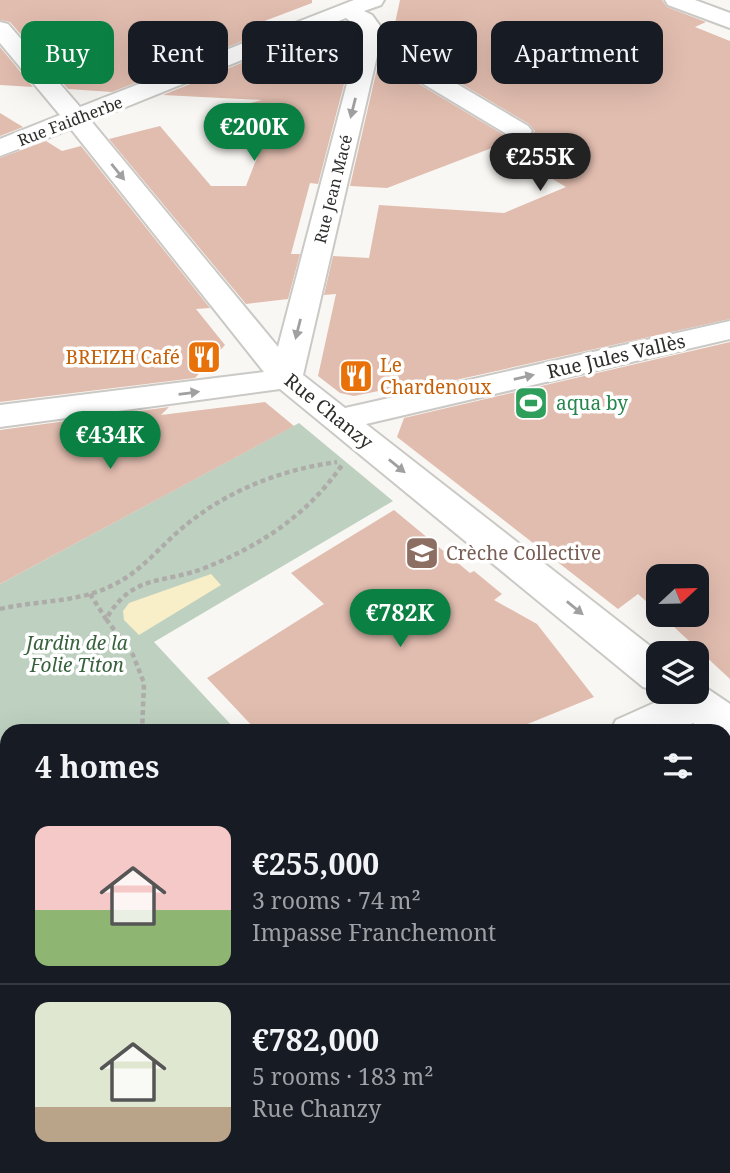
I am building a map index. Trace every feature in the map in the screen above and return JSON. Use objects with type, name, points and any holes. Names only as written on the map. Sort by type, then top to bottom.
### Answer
[{"type":"street","name":"Rue Faidherbe","points":[[0,148],[373,0]]},
{"type":"street","points":[[676,0],[730,21]]},
{"type":"street","points":[[347,10],[363,20],[372,30],[369,42],[519,131]]},
{"type":"street","name":"Rue Chanzy","points":[[0,29],[76,118],[286,378],[646,665]]},
{"type":"street","name":"Rue Jean Macé","points":[[286,378],[369,42]]},
{"type":"street","name":"Rue Jules Vallès","points":[[338,420],[730,330]]},
{"type":"street","points":[[0,416],[238,387],[286,378]]},
{"type":"street","points":[[644,724],[677,704]]},
{"type":"street","points":[[696,704],[727,724]]},
{"type":"path","points":[[0,609],[30,602],[68,600],[102,591],[140,571],[181,529],[215,503],[293,469],[344,461],[332,483],[275,533],[178,579],[148,581],[112,606],[106,619]]},
{"type":"path","points":[[90,594],[133,655],[144,683],[142,724]]},
{"type":"green space","name":"Jardin de la Folie Titon","points":[[299,423],[393,501],[154,642],[230,724],[0,724],[0,584]]},
{"type":"sand","points":[[211,574],[221,585],[139,635],[124,620],[123,611],[129,603]]},
{"type":"building","points":[[0,0],[312,0],[312,3],[265,21],[242,21],[242,41],[228,47],[228,21],[128,21],[128,84],[132,84],[112,92],[68,89],[64,84],[114,84],[114,21],[21,21],[21,35],[10,22],[0,20]]},
{"type":"building","points":[[400,0],[662,0],[667,7],[706,22],[695,27],[730,41],[730,319],[415,389],[418,383],[354,396],[340,393],[318,376],[336,294],[324,295],[333,256],[369,258],[379,205],[504,213],[566,187],[497,146],[387,188],[350,186],[377,69],[377,84],[419,84],[509,138],[520,141],[530,138],[535,131],[529,124],[462,84],[477,84],[477,21],[396,21]]},
{"type":"building","points":[[0,47],[21,72],[21,84],[31,84],[33,87],[0,85]]},
{"type":"building","points":[[242,63],[242,84],[344,84],[318,184],[310,183],[291,254],[300,254],[288,299],[246,304],[109,139],[160,126],[211,186],[246,186],[271,121],[216,116],[216,112],[262,100],[163,95],[190,84],[228,84],[228,68]]},
{"type":"building","points":[[0,113],[23,127],[0,136]]},
{"type":"building","points":[[46,141],[62,151],[81,146],[210,308],[196,309],[225,345],[195,378],[0,402],[0,158]]},
{"type":"building","points":[[730,342],[730,679],[709,660],[709,641],[689,641],[674,627],[709,627],[709,564],[646,564],[646,601],[638,594],[618,609],[397,437],[404,418]]},
{"type":"building","points":[[265,402],[294,426],[0,584],[0,430],[169,407],[161,415]]},
{"type":"building","points":[[394,510],[470,573],[474,571],[502,594],[494,600],[537,624],[594,697],[528,724],[250,724],[207,678],[324,604],[291,573]]},
{"type":"place","name":"BREIZH Café","points":[[204,357]]},
{"type":"place","name":"Le Chardenoux","points":[[356,376]]},
{"type":"place","name":"aqua by","points":[[531,403]]},
{"type":"place","name":"Crèche Collective","points":[[422,553]]}]
